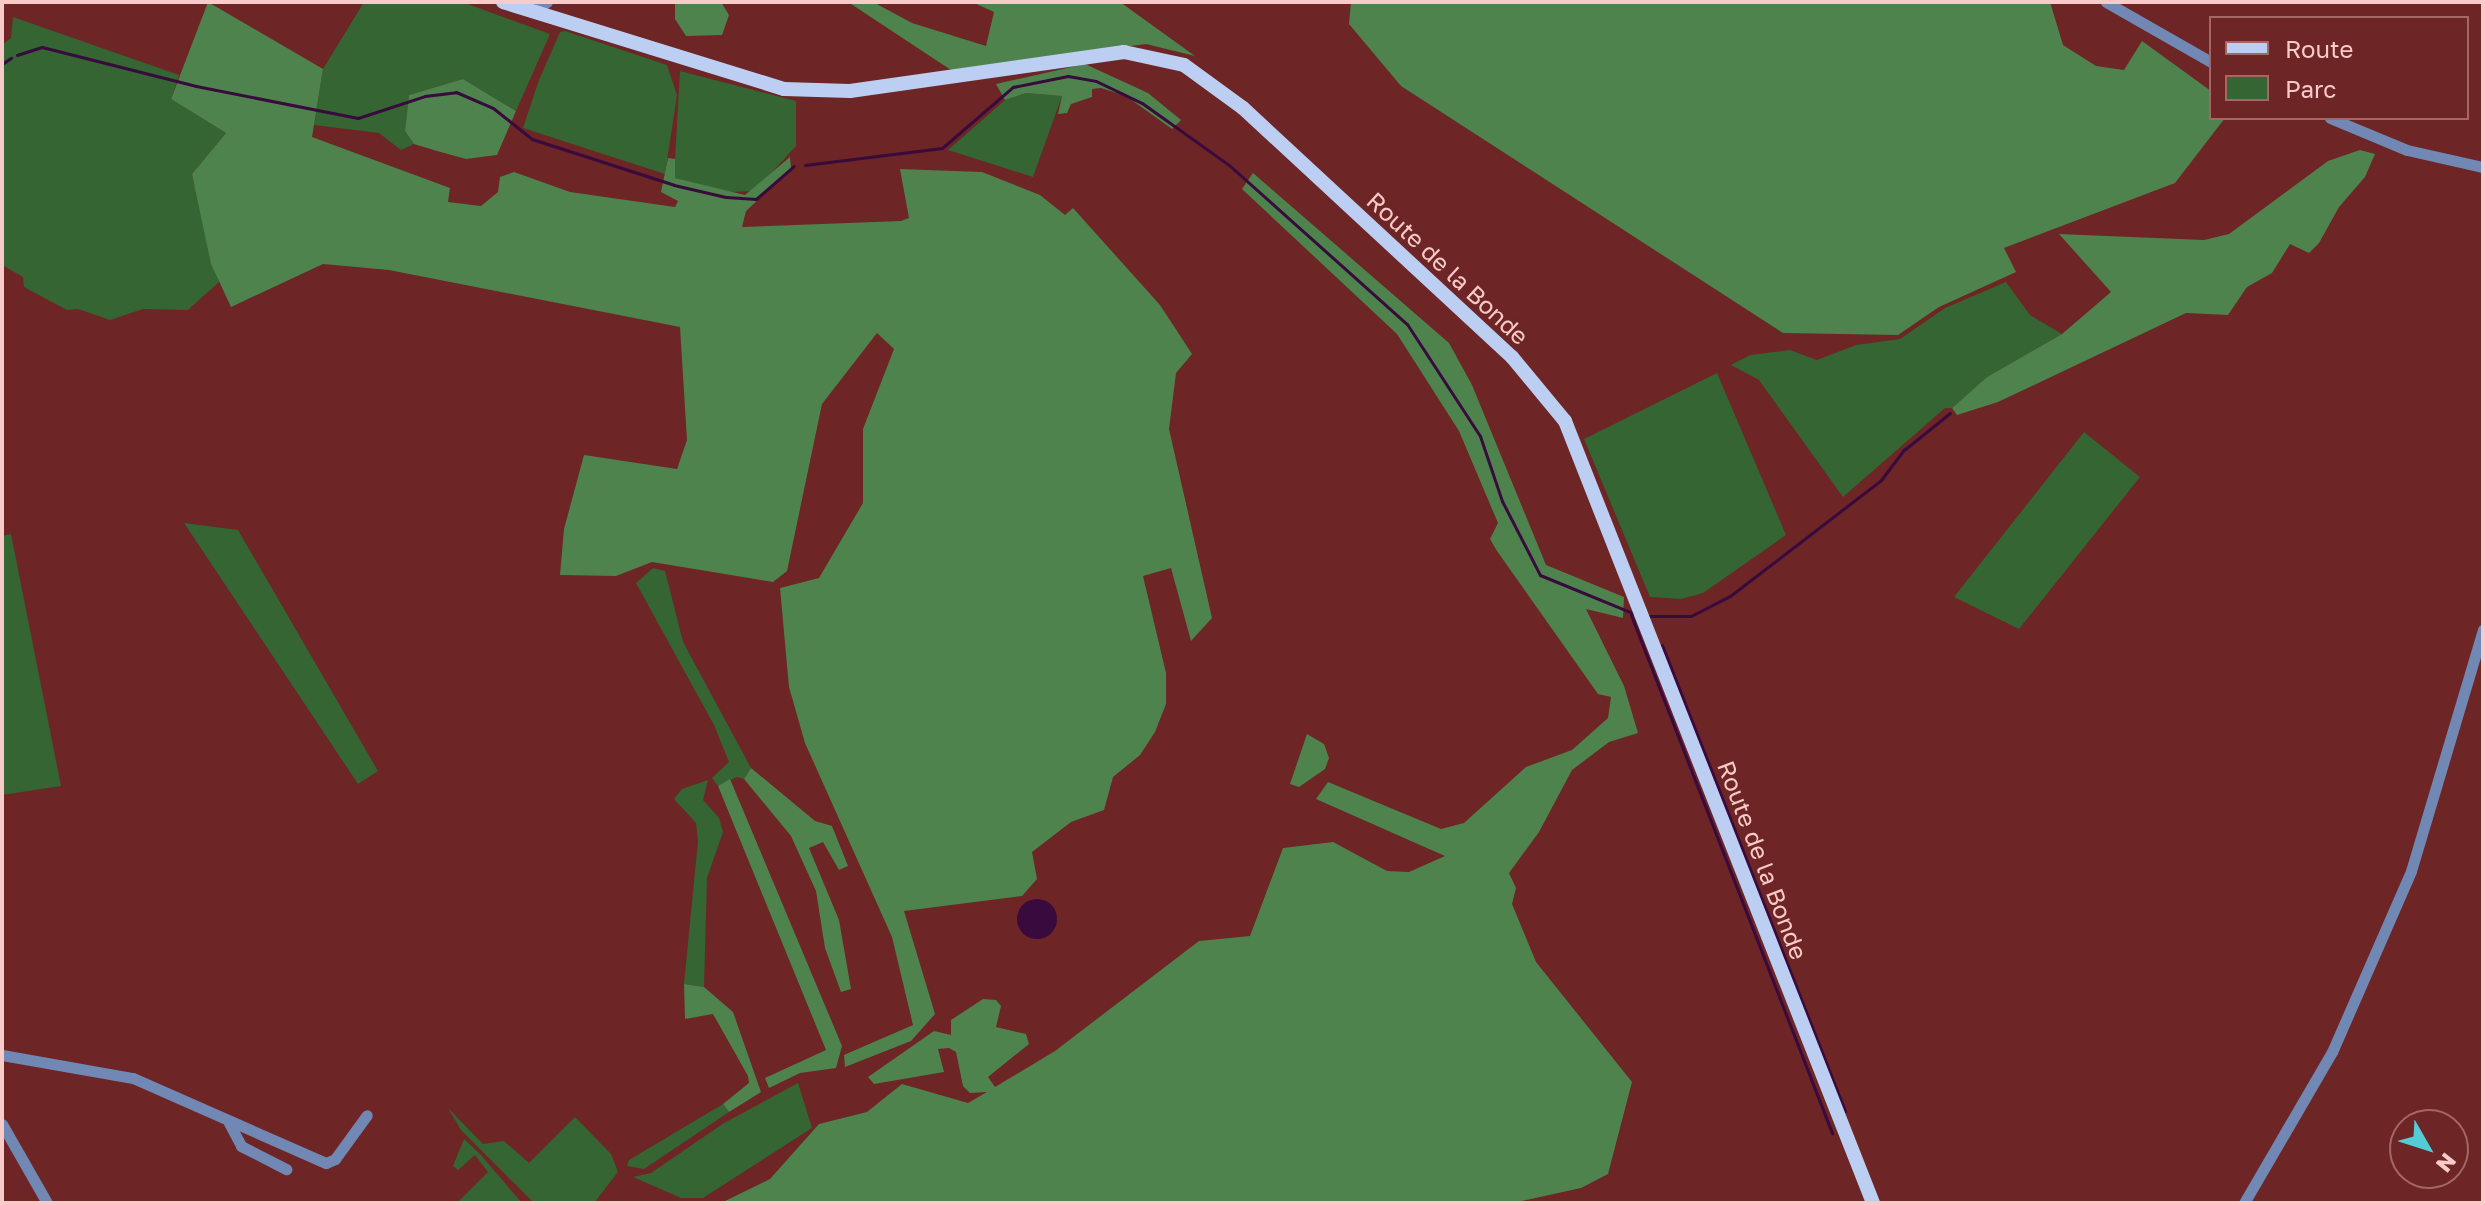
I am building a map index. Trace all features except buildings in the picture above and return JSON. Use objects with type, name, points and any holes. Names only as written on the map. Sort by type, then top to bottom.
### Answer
[{"type":"main road","name":"Route de la Bonde","points":[[503,2],[757,83],[801,91],[850,91],[1124,52],[1184,65],[1243,108],[1535,381],[1579,447],[1873,1203]]},
{"type":"street","points":[[532,12],[547,2]]},
{"type":"street","points":[[2106,2],[2209,61]]},
{"type":"street","points":[[2335,120],[2407,150],[2483,167]]},
{"type":"street","points":[[2244,1203],[2332,1052],[2411,871],[2483,629]]},
{"type":"street","points":[[2,1055],[133,1078],[229,1123],[326,1163],[335,1159],[367,1115]]},
{"type":"street","points":[[229,1123],[241,1146],[286,1169]]},
{"type":"street","points":[[2,1124],[47,1203]]},
{"type":"green space","points":[[208,2],[323,69],[312,137],[450,188],[448,202],[481,206],[498,192],[500,177],[514,172],[570,192],[675,207],[678,201],[661,192],[668,158],[675,159],[675,178],[745,195],[790,157],[791,169],[746,211],[742,227],[901,221],[909,218],[900,169],[982,172],[1040,195],[1065,215],[1073,208],[1160,305],[1192,354],[1176,373],[1169,429],[1212,618],[1191,641],[1171,568],[1143,576],[1166,673],[1166,704],[1155,732],[1140,755],[1113,777],[1104,810],[1071,822],[1032,852],[1037,879],[1022,896],[904,911],[935,1014],[911,1041],[845,1067],[844,1055],[913,1025],[892,937],[805,743],[789,687],[780,588],[819,578],[863,503],[863,429],[894,349],[877,333],[822,404],[787,571],[773,582],[652,562],[616,576],[560,575],[564,529],[584,455],[677,469],[687,440],[680,327],[389,270],[323,264],[231,307],[211,264],[192,174],[226,133],[171,99]]},
{"type":"green space","points":[[364,2],[462,2],[550,34],[516,111],[463,79],[409,95],[405,131],[414,144],[401,150],[379,133],[314,125],[323,69]]},
{"type":"green space","points":[[675,2],[721,2],[729,15],[722,35],[686,36],[675,19]]},
{"type":"green space","points":[[848,2],[873,2],[912,23],[986,46],[994,12],[972,2],[1120,2],[1195,56],[1146,44],[951,70]]},
{"type":"green space","points":[[1351,2],[2050,2],[2063,45],[2096,66],[2124,70],[2142,41],[2209,90],[2209,120],[2223,120],[2175,183],[2004,248],[2016,272],[1939,307],[1898,335],[1783,333],[1401,86],[1349,24]]},
{"type":"green space","points":[[13,17],[179,75],[171,99],[226,133],[192,174],[219,282],[188,310],[143,309],[110,320],[78,309],[67,310],[24,287],[23,277],[2,265],[2,45],[11,38]]},
{"type":"green space","points":[[565,31],[667,65],[677,95],[665,174],[523,128],[539,80],[560,32]]},
{"type":"green space","points":[[1085,64],[1148,93],[1181,120],[1172,129],[1126,96],[1101,88],[1092,89],[1092,97],[1071,104],[1067,113],[1058,114],[1062,96],[1026,93],[1005,100],[996,84]]},
{"type":"green space","points":[[680,71],[796,101],[796,146],[755,191],[725,192],[674,178]]},
{"type":"green space","points":[[463,79],[516,111],[497,155],[466,159],[414,144],[405,131],[409,95]]},
{"type":"green space","points":[[1026,93],[1062,96],[1033,177],[948,150],[1005,100]]},
{"type":"green space","points":[[2360,150],[2375,154],[2365,177],[2339,207],[2319,243],[2309,253],[2290,244],[2272,273],[2247,287],[2228,315],[2186,313],[1998,402],[1957,415],[1952,408],[1987,377],[2062,334],[2111,292],[2059,234],[2204,240],[2229,234],[2328,161]]},
{"type":"green space","points":[[1253,173],[1449,343],[1472,385],[1546,565],[1624,597],[1623,618],[1586,609],[1624,686],[1638,733],[1609,742],[1572,770],[1539,832],[1509,873],[1516,888],[1512,904],[1536,962],[1632,1082],[1608,1174],[1581,1188],[1512,1203],[721,1203],[770,1179],[819,1124],[867,1112],[902,1084],[968,1103],[987,1092],[970,1093],[963,1086],[956,1052],[949,1048],[938,1049],[944,1072],[874,1084],[868,1077],[934,1031],[951,1035],[951,1020],[983,999],[996,1000],[1001,1006],[996,1027],[1026,1034],[1029,1044],[988,1077],[995,1087],[1055,1051],[1199,941],[1250,936],[1283,848],[1333,842],[1387,871],[1409,872],[1445,856],[1316,799],[1328,782],[1441,829],[1464,823],[1526,767],[1572,750],[1608,718],[1611,697],[1598,694],[1490,539],[1498,523],[1459,431],[1397,334],[1242,189]]},
{"type":"green space","points":[[2006,282],[2030,315],[2062,334],[1987,377],[1952,408],[1945,408],[1843,497],[1759,380],[1731,365],[1750,355],[1790,350],[1817,360],[1856,345],[1900,339],[1945,308]]},
{"type":"green space","points":[[1717,373],[1786,535],[1703,593],[1681,599],[1650,597],[1584,439]]},
{"type":"green space","points":[[2084,432],[2140,477],[2019,629],[1954,597]]},
{"type":"green space","points":[[184,523],[238,530],[378,771],[358,784]]},
{"type":"green space","points":[[11,534],[61,786],[2,795],[2,536]]},
{"type":"green space","points":[[653,568],[665,571],[683,642],[751,768],[744,779],[737,777],[718,786],[712,778],[729,762],[714,725],[636,583]]},
{"type":"green space","points":[[1307,734],[1324,744],[1329,758],[1325,769],[1299,787],[1290,784]]},
{"type":"green space","points":[[751,768],[815,821],[832,826],[848,866],[839,870],[823,842],[809,848],[839,920],[851,989],[841,992],[825,948],[816,891],[791,836],[744,779]]},
{"type":"green space","points":[[730,779],[842,1046],[836,1068],[800,1073],[769,1088],[765,1078],[826,1050],[718,786]]},
{"type":"green space","points":[[708,780],[703,800],[719,818],[723,832],[707,878],[704,987],[684,984],[698,841],[696,823],[674,799],[682,789]]},
{"type":"green space","points":[[684,984],[704,987],[733,1012],[761,1092],[729,1112],[723,1104],[749,1083],[748,1076],[713,1014],[685,1019]]},
{"type":"green space","points":[[798,1083],[812,1128],[703,1198],[681,1198],[633,1177],[651,1173],[724,1123]]},
{"type":"green space","points":[[723,1104],[729,1112],[644,1169],[627,1166],[629,1160]]},
{"type":"green space","points":[[448,1108],[483,1144],[504,1141],[529,1163],[575,1117],[611,1154],[618,1172],[594,1203],[534,1203],[461,1130]]},
{"type":"green space","points":[[464,1139],[522,1203],[457,1203],[488,1172],[475,1155],[458,1170],[453,1166]]},
{"type":"shaded area","points":[[1037,899],[1051,905],[1057,919],[1051,933],[1037,939],[1023,933],[1017,919],[1023,905]]},
{"type":"waterway","points":[[17,55],[42,47],[196,86],[358,118],[425,96],[456,92],[493,108],[532,139],[674,185],[726,197],[756,199],[794,166]]},
{"type":"waterway","points":[[2,64],[11,58]]},
{"type":"waterway","points":[[805,165],[942,148],[1013,87],[1068,76],[1096,81],[1142,103],[1229,165],[1407,324],[1480,436],[1502,501],[1540,575],[1635,614]]},
{"type":"waterway","points":[[1647,616],[1691,616],[1730,596],[1881,480],[1904,450],[1950,413]]},
{"type":"waterway","points":[[1631,615],[1832,1133]]},
{"type":"waterway","points":[[1662,645],[1845,1111]]}]
